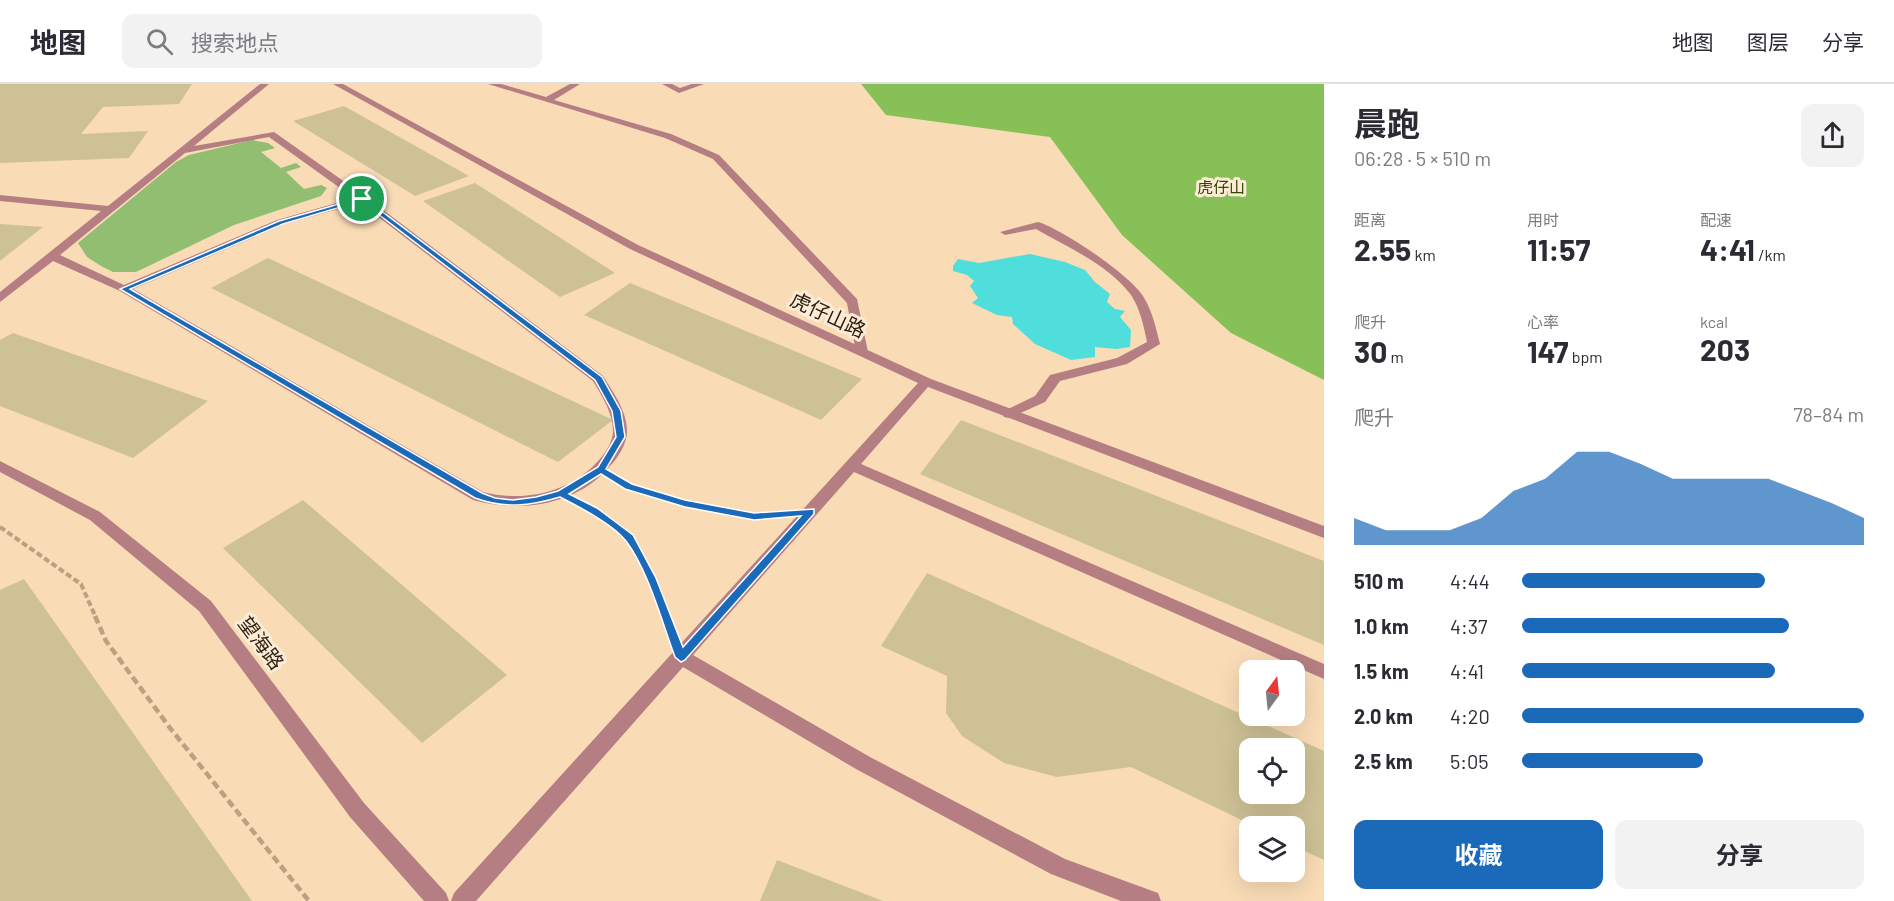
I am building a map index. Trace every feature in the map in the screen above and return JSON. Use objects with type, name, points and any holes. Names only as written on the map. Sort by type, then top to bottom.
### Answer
[{"type":"street","points":[[0,298],[264,84]]},
{"type":"street","name":"虎仔山路","points":[[337,84],[634,247],[926,382],[1324,532]]},
{"type":"street","points":[[492,84],[668,136],[716,157],[853,302],[862,352]]},
{"type":"street","points":[[549,99],[576,84]]},
{"type":"street","points":[[666,84],[679,91],[700,84]]},
{"type":"street","points":[[52,256],[124,289],[478,496],[495,502],[536,501],[561,494],[601,470],[620,437],[617,411],[598,379],[362,199],[271,134],[181,151]]},
{"type":"street","points":[[0,198],[110,209]]},
{"type":"street","points":[[124,289],[281,222],[362,199]]},
{"type":"street","points":[[1005,232],[1038,225],[1119,275],[1136,293],[1147,314],[1154,344],[1122,361],[1055,378],[1041,399],[1009,414]]},
{"type":"street","points":[[462,901],[926,382]]},
{"type":"street","name":"望海路","points":[[0,466],[95,516],[206,606],[357,810],[438,901]]},
{"type":"street","points":[[852,466],[1324,672]]},
{"type":"street","points":[[681,657],[863,763],[1059,867],[1150,901]]},
{"type":"path","points":[[601,470],[628,486],[685,503],[754,517],[810,512]]},
{"type":"path","points":[[561,494],[594,510],[629,538],[651,578],[681,657]]},
{"type":"path","points":[[0,527],[81,584],[106,641],[170,728],[309,901]]},
{"type":"green space","name":"虎仔山","points":[[861,84],[1324,84],[1324,380],[1231,333],[1122,235],[1050,137],[886,115]]},
{"type":"green space","points":[[252,140],[268,143],[275,148],[261,152],[281,168],[296,163],[301,167],[286,172],[304,189],[321,185],[327,188],[321,196],[234,225],[136,272],[113,272],[87,257],[78,243],[176,162],[189,155]]},
{"type":"water","points":[[1030,254],[1065,262],[1085,270],[1110,294],[1107,302],[1115,309],[1125,311],[1120,317],[1131,330],[1130,347],[1116,349],[1095,347],[1095,357],[1071,360],[1035,344],[1013,324],[1012,317],[997,315],[972,303],[978,298],[970,286],[974,281],[967,275],[953,271],[953,266],[958,259],[979,263]]},
{"type":"building","points":[[0,84],[192,84],[179,104],[103,107],[81,134],[148,131],[129,158],[0,163]]},
{"type":"building","points":[[344,106],[469,176],[415,196],[293,121]]},
{"type":"building","points":[[475,183],[615,273],[560,297],[423,201]]},
{"type":"building","points":[[0,224],[43,227],[0,261]]},
{"type":"building","points":[[268,258],[613,420],[558,462],[211,288]]},
{"type":"building","points":[[630,283],[862,379],[821,420],[584,315]]},
{"type":"building","points":[[13,333],[208,401],[133,458],[0,406],[0,340]]},
{"type":"building","points":[[961,420],[1324,561],[1324,645],[920,474]]},
{"type":"building","points":[[303,500],[507,675],[422,743],[223,548]]},
{"type":"building","points":[[927,573],[1239,713],[1239,726],[1268,726],[1295,738],[1239,738],[1239,804],[1305,804],[1305,742],[1324,751],[1324,860],[1305,851],[1305,816],[1239,816],[1239,819],[1131,767],[1057,777],[1004,763],[962,736],[946,713],[947,676],[881,646]]},
{"type":"building","points":[[24,579],[252,901],[0,901],[0,590]]},
{"type":"building","points":[[777,860],[883,901],[760,901]]},
{"type":"route","points":[[362,199],[281,222],[124,289],[478,496],[495,502],[536,501],[561,494],[601,470],[628,486],[685,503],[754,517],[810,512],[681,657],[651,578],[629,538],[594,510],[561,494],[601,470],[620,437],[617,411],[598,379],[362,199]]}]
